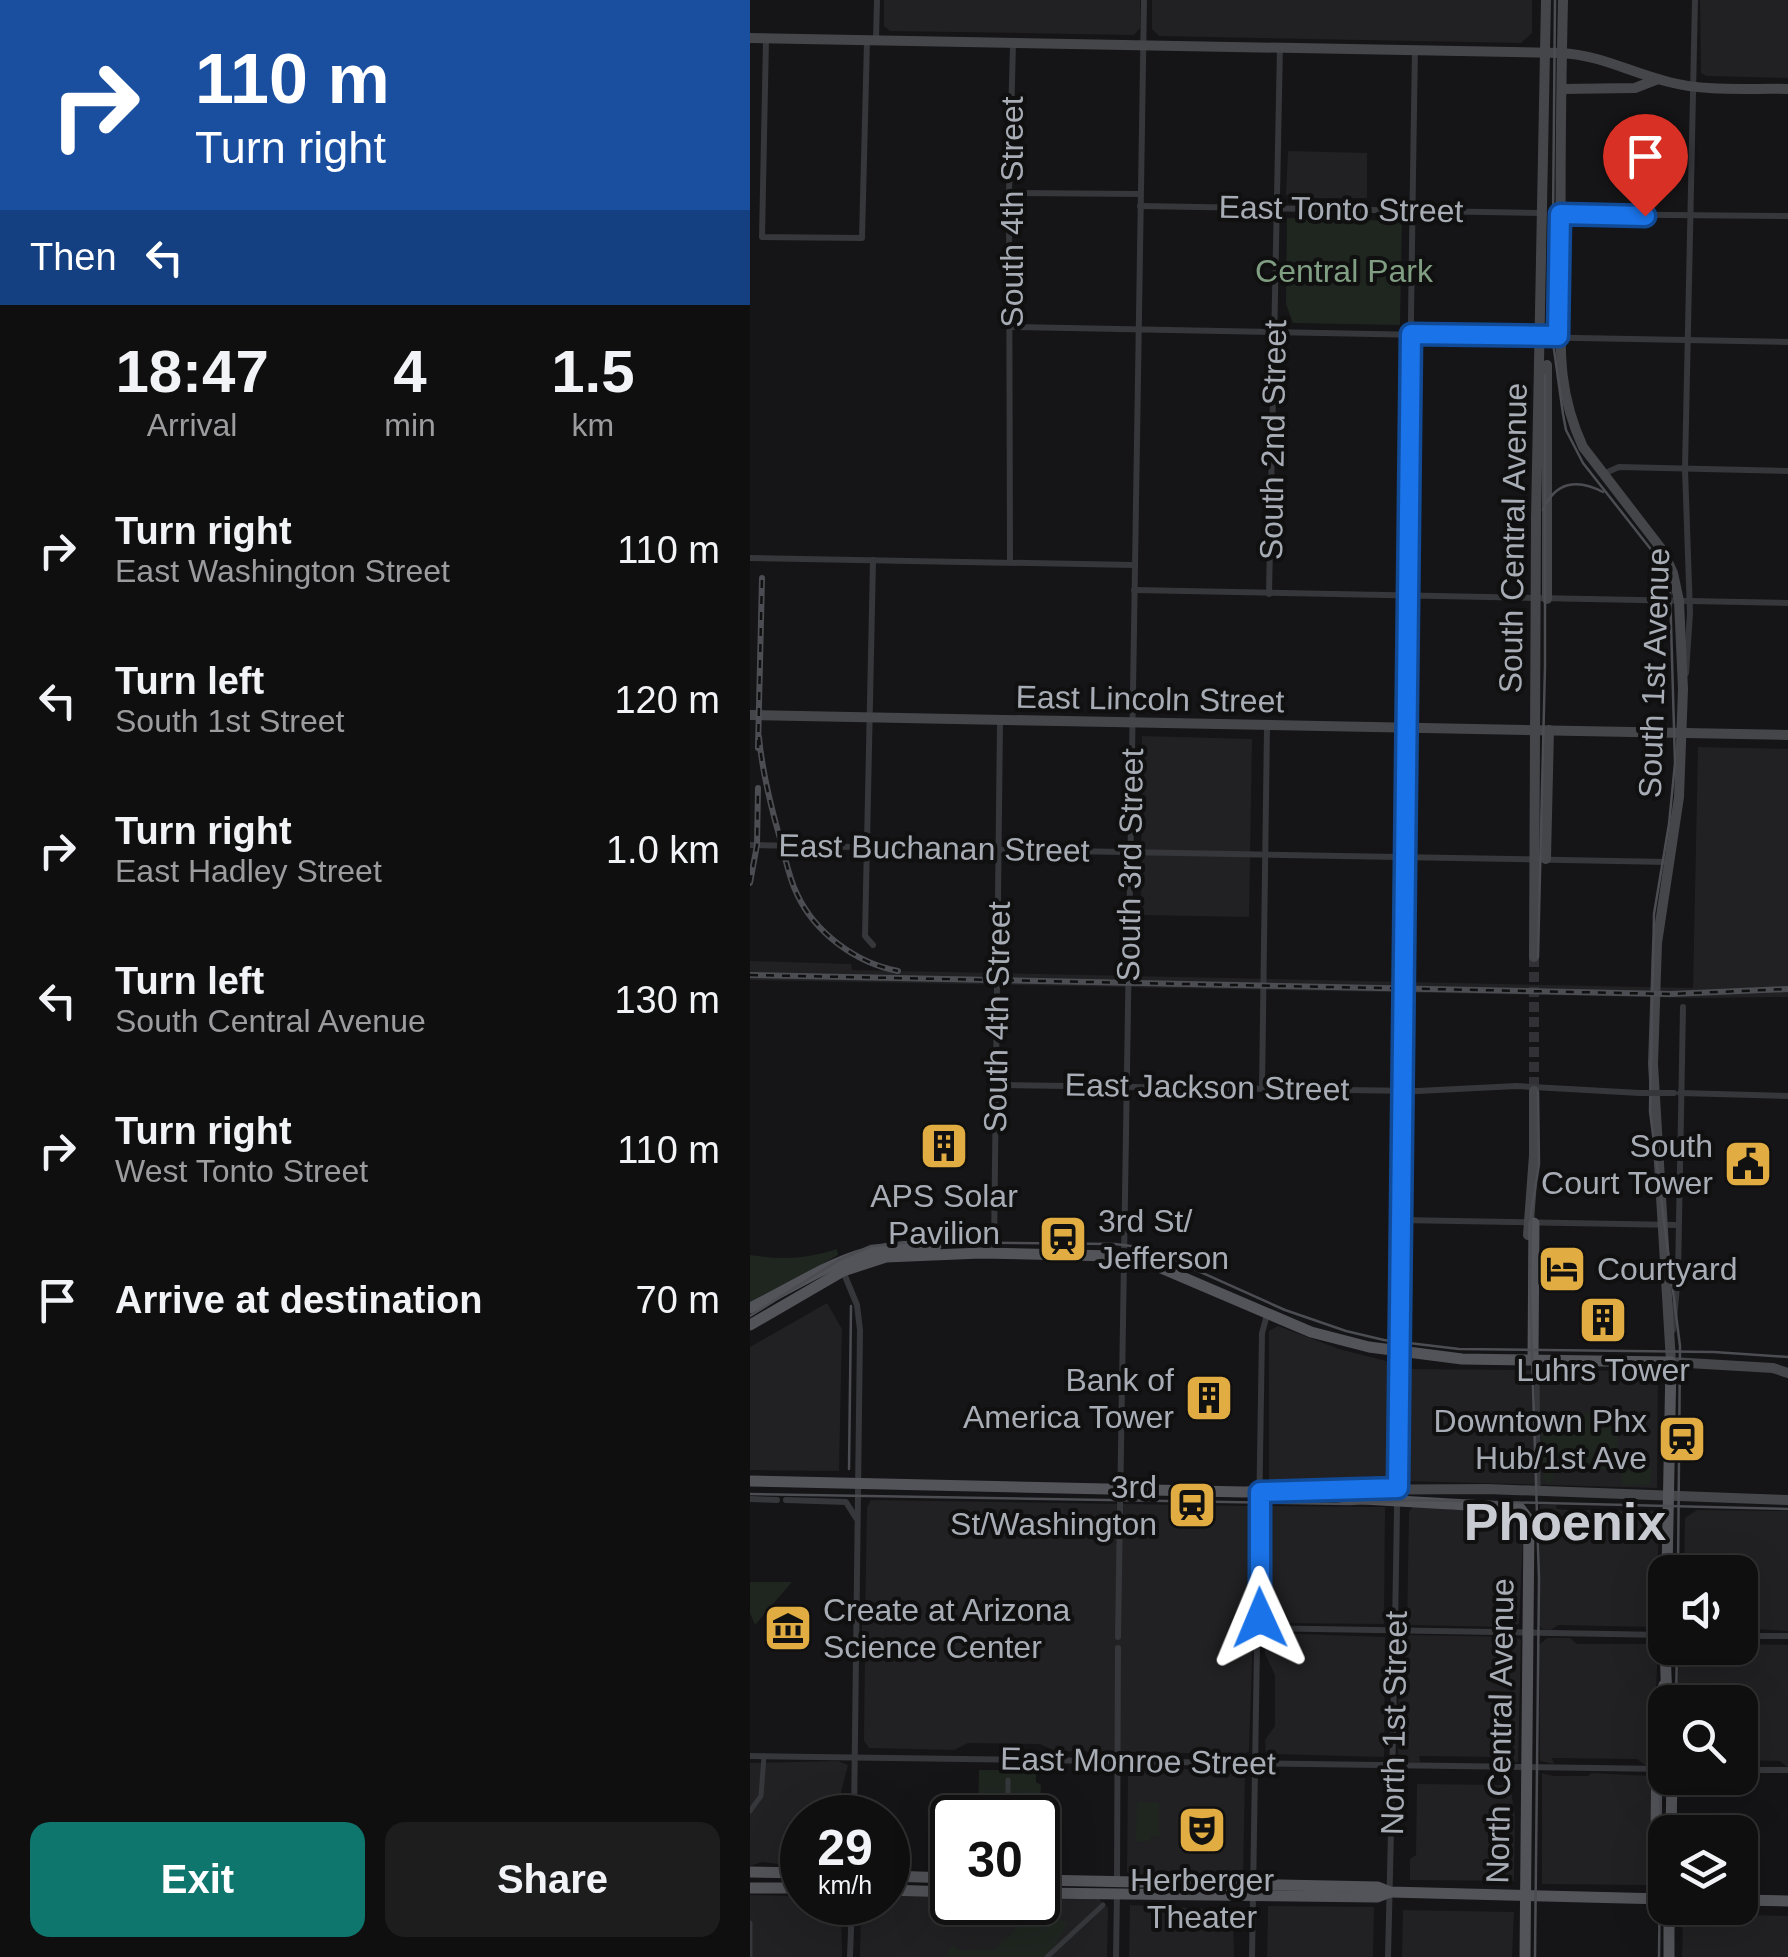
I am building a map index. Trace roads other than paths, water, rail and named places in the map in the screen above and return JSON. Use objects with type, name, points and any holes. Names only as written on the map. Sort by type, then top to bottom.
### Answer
[{"type":"main road","name":"South Central Avenue","points":[[1546,0],[1562,89],[1558,336],[1562,377],[1575,430],[1602,474],[1663,551],[1673,572],[1684,602],[1683,689]]},
{"type":"main road","name":"South Central Avenue","points":[[1534,957],[1540,859],[1534,729],[1543,599],[1542,213],[1554,53],[1563,0]]},
{"type":"main road","points":[[750,38],[1554,53],[1606,59],[1658,79],[1693,86],[1788,89]]},
{"type":"main road","points":[[1562,89],[1634,88],[1658,79]]},
{"type":"main road","name":"South 1st Avenue","points":[[1666,1555],[1671,1346],[1653,1064],[1655,976],[1668,862],[1676,830],[1683,689]]},
{"type":"main road","name":"East Lincoln Street","points":[[750,715],[1788,735]]},
{"type":"main road","points":[[1540,859],[1549,730]]},
{"type":"main road","points":[[1533,1360],[1530,1290],[1536,1089]]},
{"type":"main road","points":[[750,1308],[886,1247],[911,1245],[987,1253],[1125,1258],[1154,1265],[1311,1332],[1399,1352],[1461,1359],[1671,1362],[1772,1368],[1788,1373]]},
{"type":"main road","points":[[750,1325],[841,1266]]},
{"type":"main road","points":[[1772,1368],[1788,1363]]},
{"type":"main road","name":"North Central Avenue","points":[[750,1481],[1298,1490],[1334,1497],[1398,1494],[1524,1510],[1529,1520],[1525,1942],[1528,1957]]},
{"type":"main road","points":[[1398,1494],[1519,1491],[1788,1500]]},
{"type":"main road","points":[[1664,1685],[1665,1665]]},
{"type":"main road","points":[[780,1873],[751,1872],[750,1889],[780,1888]]},
{"type":"main road","points":[[1060,1882],[1117,1888],[1378,1887],[1390,1892],[1648,1897]]},
{"type":"main road","points":[[1060,1892],[1117,1888]]},
{"type":"main road","points":[[1758,1900],[1788,1901]]},
{"type":"main road","points":[[1668,1957],[1669,1925]]},
{"type":"street","points":[[766,39],[762,236],[862,238],[876,0]]},
{"type":"street","name":"South 3rd Street","points":[[1118,1636],[1144,0]]},
{"type":"street","name":"South 1st Avenue","points":[[1684,602],[1695,0]]},
{"type":"street","name":"South 4th Street","points":[[1010,562],[1012,42]]},
{"type":"street","name":"South 2nd Street","points":[[1269,594],[1280,46]]},
{"type":"street","name":"North 1st Street","points":[[1388,1957],[1398,1494],[1415,49]]},
{"type":"street","points":[[1009,193],[1140,194]]},
{"type":"street","name":"East Tonto Street","points":[[1140,206],[1542,213]]},
{"type":"street","points":[[1560,214],[1788,216]]},
{"type":"street","points":[[1012,326],[1788,342]]},
{"type":"street","points":[[1602,474],[1619,467],[1788,470]]},
{"type":"street","points":[[750,558],[1134,564]]},
{"type":"street","points":[[873,560],[865,936],[873,945]]},
{"type":"street","points":[[1134,590],[1788,603]]},
{"type":"street","name":"South 4th Street","points":[[987,1253],[996,1085],[1000,721]]},
{"type":"street","points":[[1262,1089],[1267,727]]},
{"type":"street","name":"East Buchanan Street","points":[[750,845],[1668,862]]},
{"type":"street","name":"South 1st Avenue","points":[[1671,1346],[1679,1225],[1678,1093],[1684,1006]]},
{"type":"street","name":"East Jackson Street","points":[[996,1085],[1536,1089],[1788,1096]]},
{"type":"street","points":[[1400,1220],[1679,1225]]},
{"type":"street","points":[[841,1266],[857,1305],[860,1330],[854,1795]]},
{"type":"street","points":[[1252,1957],[1262,1334],[1268,1314]]},
{"type":"street","points":[[1533,1360],[1537,1378],[1538,1493]]},
{"type":"street","points":[[750,1499],[777,1500]]},
{"type":"street","points":[[786,1500],[846,1502],[858,1520]]},
{"type":"street","points":[[1259,1628],[1648,1634]]},
{"type":"street","points":[[1758,1636],[1788,1636]]},
{"type":"street","points":[[1116,1957],[1118,1648]]},
{"type":"street","name":"East Monroe Street","points":[[750,1756],[1648,1768]]},
{"type":"street","points":[[750,1811],[760,1796],[764,1756]]},
{"type":"street","points":[[1758,1770],[1788,1770]]},
{"type":"street","points":[[1008,1780],[1008,1795]]},
{"type":"street","points":[[1047,1957],[1103,1905]]},
{"type":"street","points":[[750,1924],[750,1956]]},
{"type":"street","points":[[850,1957],[851,1925]]},
{"type":"tunnel","points":[[1534,957],[1534,1091]]},
{"type":"tram line","points":[[1555,0],[1552,335],[1566,430],[1583,463],[1653,552],[1670,589],[1675,763],[1654,914],[1650,1111],[1680,1346],[1678,1555]]},
{"type":"tram line","points":[[1538,957],[1545,666],[1545,375]]},
{"type":"tram line","points":[[1543,510],[1554,493],[1568,485],[1584,485],[1603,492]]},
{"type":"tram line","points":[[1535,1957],[1539,1579],[1530,1290],[1531,1213],[1539,1164],[1538,1092]]},
{"type":"tram line","points":[[750,1316],[839,1260],[871,1246],[912,1242],[1115,1244],[1147,1248],[1285,1310],[1384,1340],[1459,1349],[1714,1352],[1788,1357]]},
{"type":"tram line","points":[[849,1469],[851,1306]]},
{"type":"tram line","points":[[750,1494],[1350,1504],[1416,1500],[1788,1509]]},
{"type":"tram line","points":[[1676,1685],[1677,1665]]},
{"type":"tram line","points":[[1659,1957],[1661,1795]]},
{"type":"railway","points":[[758,748],[762,578]]},
{"type":"railway","points":[[759,737],[787,865],[805,908],[838,944],[867,961],[898,971]]},
{"type":"railway","points":[[750,883],[757,845],[758,788]]},
{"type":"railway","points":[[750,975],[1671,994],[1788,989]]},
{"type":"place","name":"APS Solar Pavilion","points":[[944,1146]]},
{"type":"place","name":"South Court Tower","points":[[1748,1164]]},
{"type":"place","name":"3rd St/ Jefferson","points":[[1063,1239]]},
{"type":"place","name":"Courtyard","points":[[1562,1269]]},
{"type":"place","name":"Luhrs Tower","points":[[1603,1320]]},
{"type":"place","name":"Bank of America Tower","points":[[1209,1398]]},
{"type":"place","name":"Downtown Phx Hub/1st Ave","points":[[1682,1439]]},
{"type":"place","name":"3rd St/Washington","points":[[1192,1505]]},
{"type":"place","name":"Create at Arizona Science Center","points":[[788,1628]]},
{"type":"place","name":"Herberger Theater","points":[[1202,1830]]},
{"type":"district","name":"Phoenix","points":[[1565,1522]]},
{"type":"park label","name":"Central Park","points":[[1344,271]]}]
